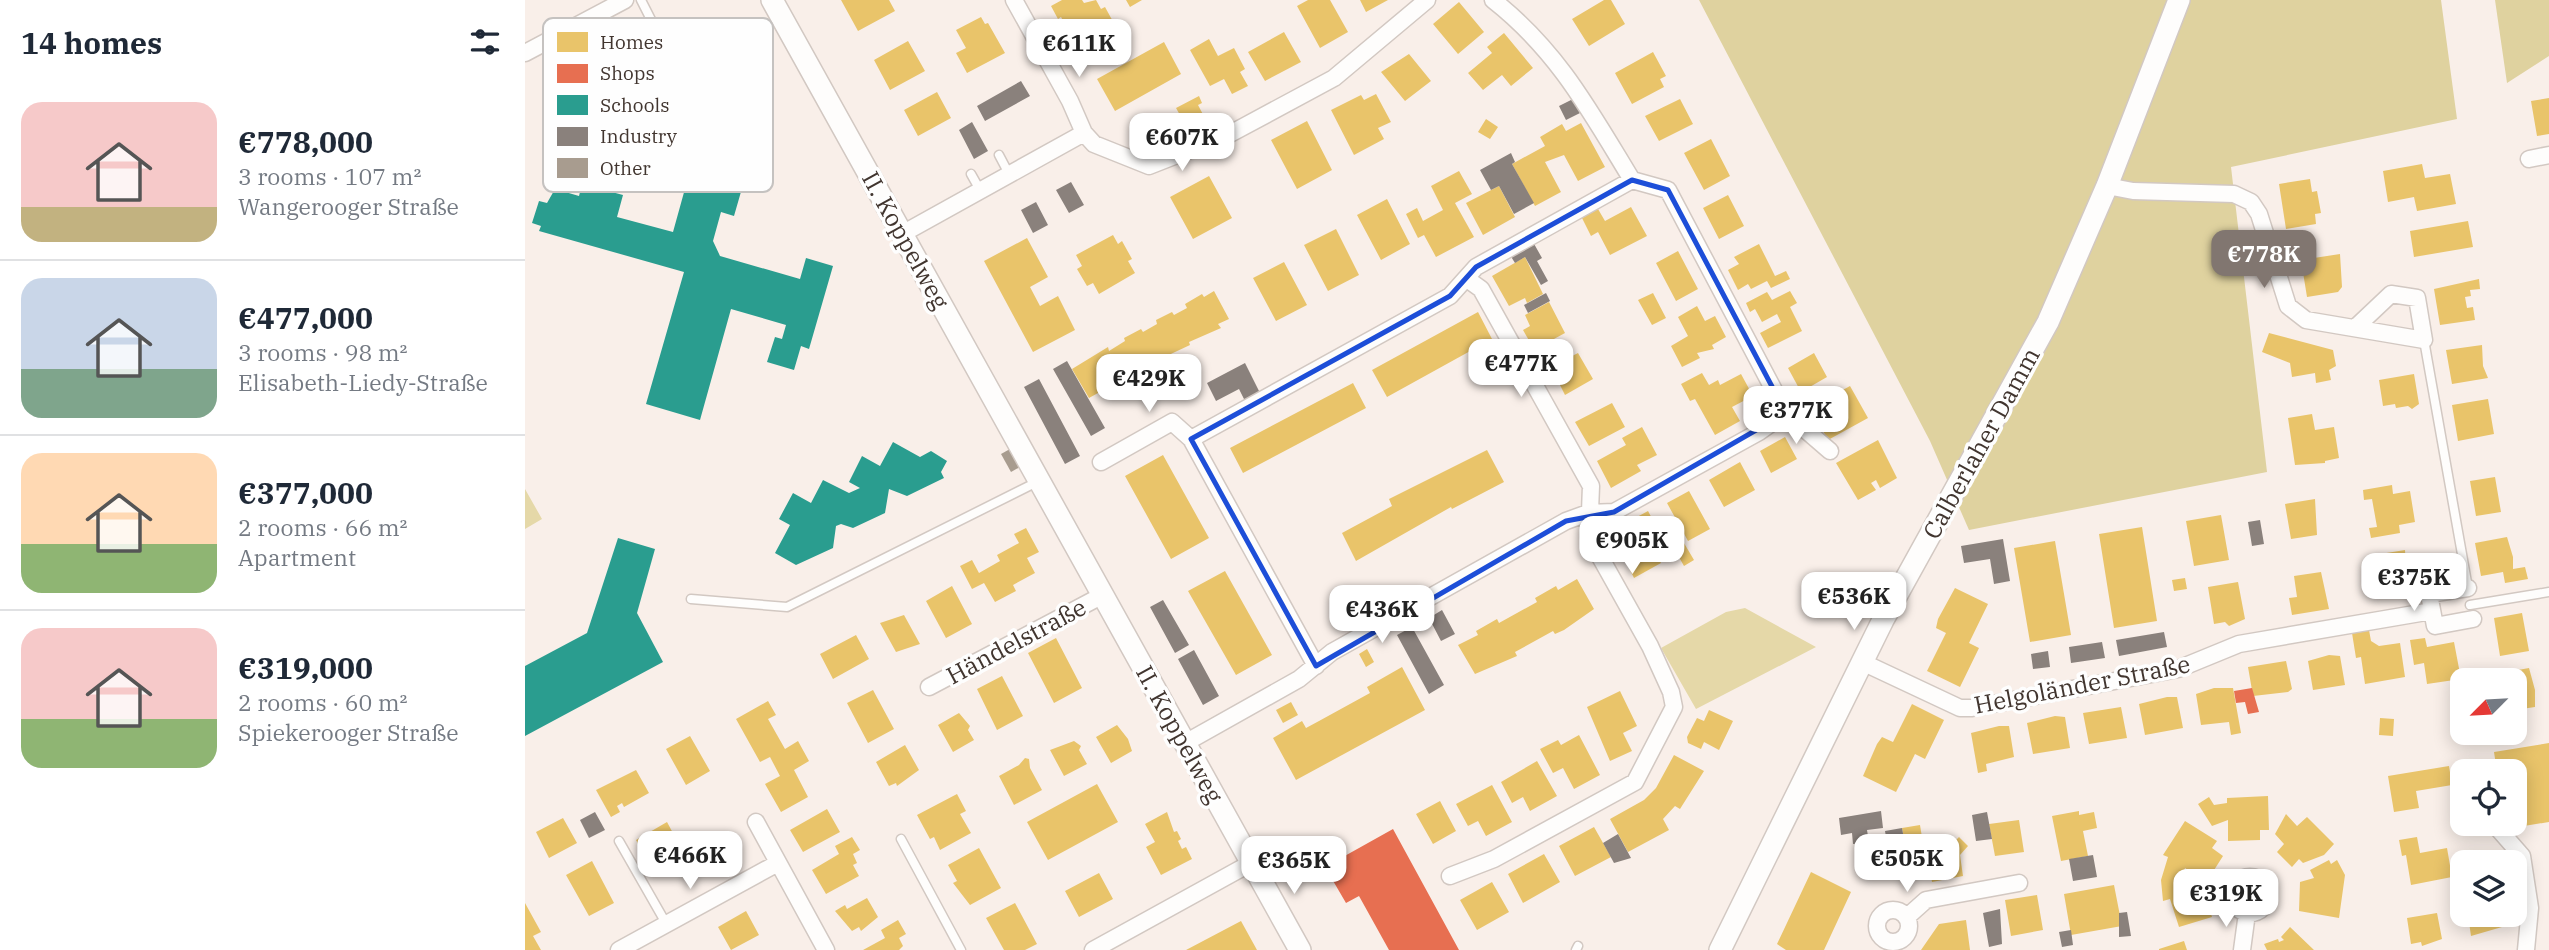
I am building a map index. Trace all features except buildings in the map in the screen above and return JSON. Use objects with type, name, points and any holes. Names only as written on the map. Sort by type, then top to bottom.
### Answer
[{"type":"street","points":[[590,18],[624,0]]},
{"type":"street","name":"II. Koppelweg","points":[[772,0],[1300,950]]},
{"type":"street","points":[[1014,0],[1070,101],[1084,133],[1094,144],[1149,166],[1228,135],[1334,78],[1427,0]]},
{"type":"street","points":[[1493,0],[1524,24],[1573,81],[1632,180],[1668,190],[1786,413],[1830,451]]},
{"type":"street","name":"Calberlaher Damm","points":[[1720,950],[1862,662],[1977,447],[2049,322],[2107,186],[2179,0]]},
{"type":"street","points":[[525,53],[543,43]]},
{"type":"street","points":[[902,234],[1084,133]]},
{"type":"street","points":[[2529,159],[2549,155]]},
{"type":"street","points":[[1191,439],[1450,296],[1476,267],[1632,180]]},
{"type":"street","points":[[2107,186],[2133,191],[2234,194],[2251,202],[2259,214],[2288,306],[2306,320],[2424,340],[2417,298],[2391,294],[2355,328]]},
{"type":"street","points":[[1450,876],[1494,859],[1635,782],[1674,707],[1671,692],[1650,646],[1589,537],[1591,486],[1481,289],[1467,279]]},
{"type":"street","points":[[1185,743],[1300,679],[1344,645],[1566,521],[1588,513],[1614,512],[1759,432],[1786,413]]},
{"type":"street","points":[[1101,462],[1172,422],[1191,439],[1316,666]]},
{"type":"street","points":[[2467,587],[2429,594],[2435,626],[2472,612]]},
{"type":"street","name":"Händelstraße","points":[[929,687],[1103,595]]},
{"type":"street","name":"Helgoländer Straße","points":[[1862,662],[1960,708],[1972,708],[2178,669],[2239,644],[2432,611]]},
{"type":"street","points":[[756,822],[826,950]]},
{"type":"street","points":[[2504,836],[2522,856],[2530,908],[2526,950]]},
{"type":"street","points":[[619,950],[778,863]]},
{"type":"street","points":[[1093,950],[1251,863]]},
{"type":"street","points":[[1907,916],[1926,900],[2019,883]]},
{"type":"street","points":[[1891,909],[1907,916],[1909,930],[1905,937],[1884,946],[1876,926],[1880,915],[1891,909]]},
{"type":"street","points":[[2242,950],[2247,912]]},
{"type":"lane","points":[[641,0],[650,18]]},
{"type":"lane","points":[[999,155],[1009,174]]},
{"type":"lane","points":[[971,174],[980,190]]},
{"type":"lane","points":[[2424,340],[2467,587]]},
{"type":"lane","points":[[691,599],[787,607],[1039,481]]},
{"type":"lane","points":[[2472,612],[2549,592]]},
{"type":"lane","points":[[901,839],[961,950]]},
{"type":"lane","points":[[619,841],[667,925]]},
{"type":"highlighted area","points":[[1632,180],[1668,190],[1786,413],[1614,512],[1566,521],[1316,666],[1191,439],[1450,296],[1476,267]]},
{"type":"shaded area","points":[[1699,0],[2441,0],[2457,119],[2231,167],[2267,472],[1969,530],[1930,441]]},
{"type":"shaded area","points":[[2495,0],[2549,0],[2549,56],[2507,83]]},
{"type":"shaded area","points":[[525,489],[542,519],[525,529]]},
{"type":"shaded area","points":[[1745,608],[1816,647],[1696,709],[1661,648],[1726,612]]}]
